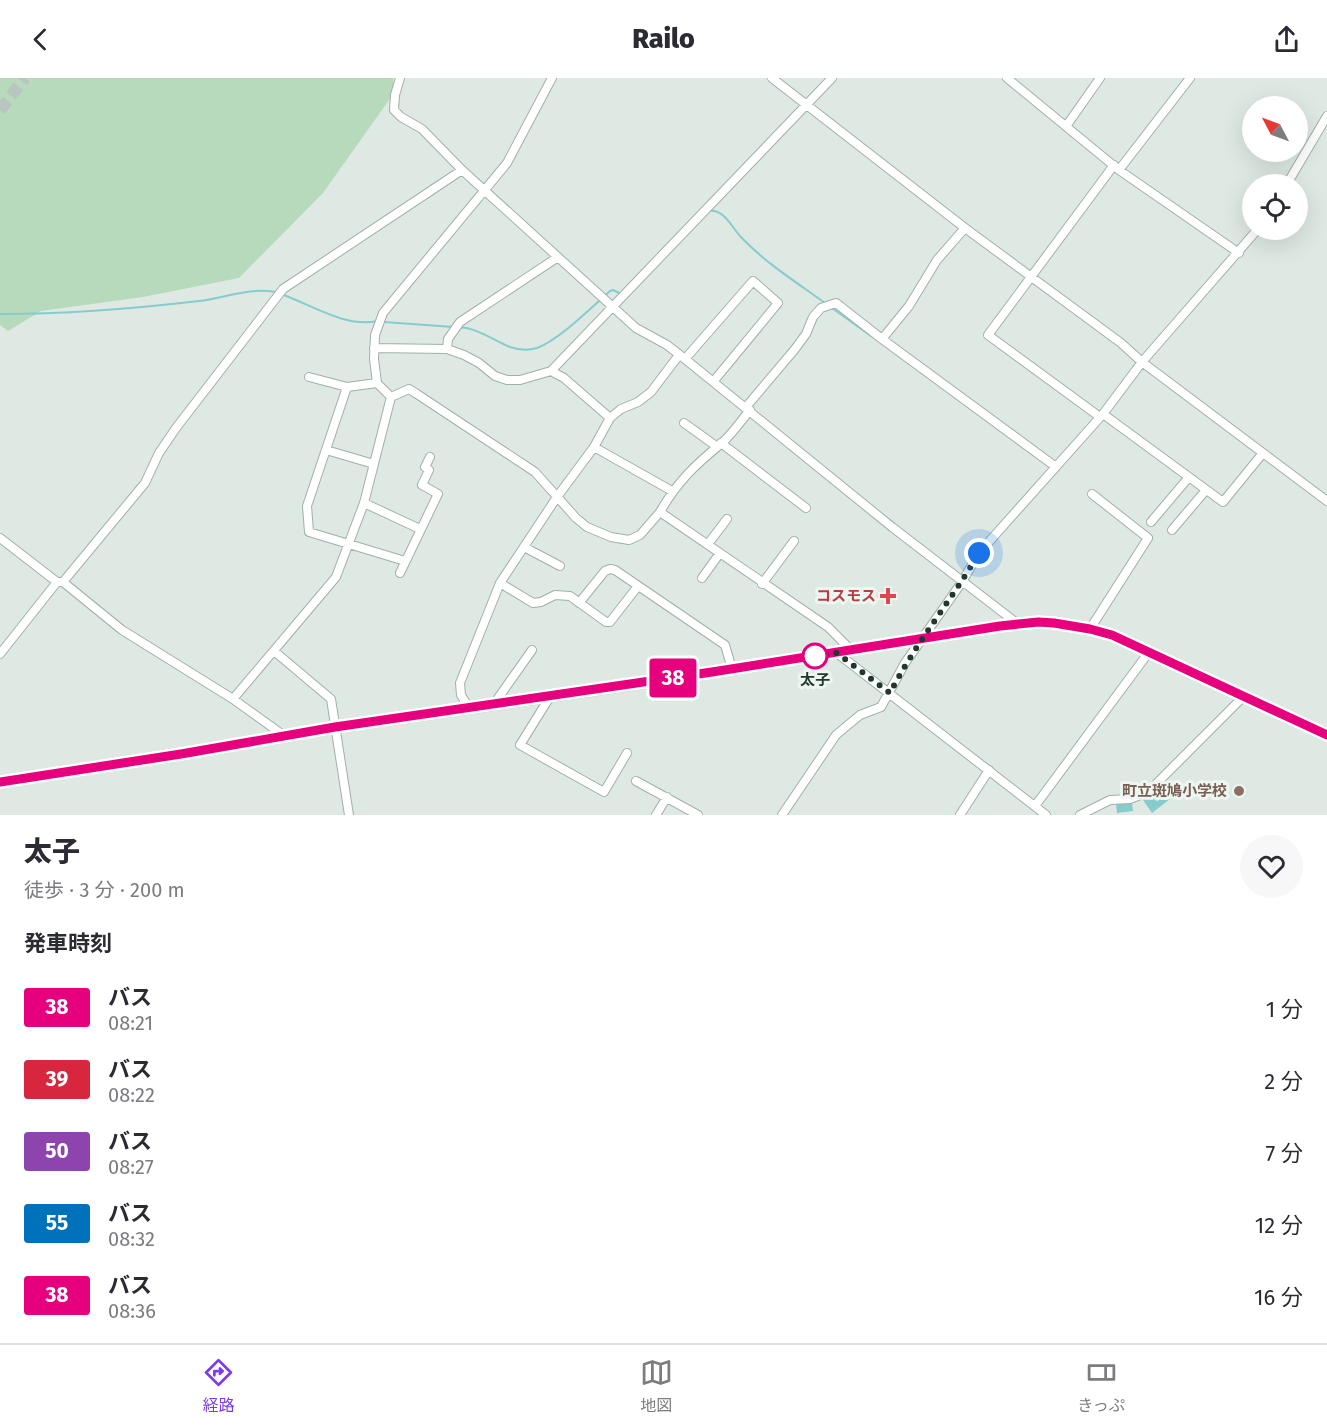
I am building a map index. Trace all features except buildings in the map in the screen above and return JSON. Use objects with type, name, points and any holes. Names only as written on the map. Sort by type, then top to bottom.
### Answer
[{"type":"highway","points":[[0,782],[335,727],[732,669],[1018,624],[1054,623],[1112,635],[1327,735]]},
{"type":"street","points":[[400,78],[394,110],[401,117],[422,129],[462,170],[636,328],[667,345],[962,582],[1018,624]]},
{"type":"street","points":[[391,397],[377,383],[374,348],[378,323],[387,306],[507,163],[552,78]]},
{"type":"street","points":[[772,78],[964,228],[1327,501]]},
{"type":"street","points":[[374,348],[447,349],[464,355],[495,376],[507,380],[520,380],[551,371],[832,78]]},
{"type":"street","points":[[1007,78],[1067,125],[1116,168],[1239,253]]},
{"type":"street","points":[[1067,125],[1100,78]]},
{"type":"street","points":[[1190,78],[1116,168],[988,335],[1223,502],[1263,453]]},
{"type":"street","points":[[1293,174],[1327,116]]},
{"type":"street","points":[[0,654],[145,483],[159,453],[176,428],[284,289],[462,170]]},
{"type":"street","points":[[882,339],[909,306],[937,260],[964,228]]},
{"type":"street","points":[[782,815],[836,735],[860,715],[881,707],[905,663],[962,582],[979,553],[1101,416],[1142,362],[1249,240]]},
{"type":"street","points":[[447,349],[448,339],[460,322],[558,256]]},
{"type":"street","points":[[469,708],[461,695],[460,683],[500,583],[557,497],[594,447],[610,418],[651,392],[753,281],[778,303],[713,382]]},
{"type":"street","points":[[391,397],[409,389],[535,472],[576,518],[587,527],[611,537],[629,540],[640,535],[660,512],[672,491],[719,445],[795,349],[806,334],[813,317],[821,308],[836,303],[1056,467]]},
{"type":"street","points":[[551,371],[564,378],[610,418]]},
{"type":"street","points":[[309,377],[347,387],[377,383]]},
{"type":"street","points":[[347,387],[307,506],[309,532],[405,561]]},
{"type":"street","points":[[233,699],[336,577],[364,503],[391,397]]},
{"type":"street","points":[[684,423],[719,445],[806,508]]},
{"type":"street","points":[[594,447],[672,491]]},
{"type":"street","points":[[326,450],[374,464]]},
{"type":"street","points":[[400,573],[438,494],[422,485],[429,470],[425,467],[430,457]]},
{"type":"street","points":[[1151,522],[1189,477]]},
{"type":"street","points":[[1172,530],[1206,490]]},
{"type":"street","points":[[1090,629],[1148,538],[1092,494]]},
{"type":"street","points":[[364,503],[420,529]]},
{"type":"street","points":[[660,512],[828,627],[851,650]]},
{"type":"street","points":[[708,544],[727,519]]},
{"type":"street","points":[[0,538],[122,630],[233,699],[284,735]]},
{"type":"street","points":[[762,584],[794,541]]},
{"type":"street","points":[[524,547],[560,566]]},
{"type":"street","points":[[702,578],[720,553]]},
{"type":"street","points":[[579,603],[606,571],[610,568],[615,570],[725,645],[732,669]]},
{"type":"street","points":[[500,583],[533,603],[541,602],[548,597],[570,596],[606,622],[610,622],[639,586]]},
{"type":"street","points":[[494,704],[532,650]]},
{"type":"street","points":[[274,651],[331,699],[349,815]]},
{"type":"street","points":[[1035,806],[1149,652]]},
{"type":"street","points":[[837,653],[1046,815]]},
{"type":"street","points":[[551,695],[520,745],[604,792],[627,753]]},
{"type":"street","points":[[1080,815],[1110,800],[1130,799],[1148,792],[1245,696]]},
{"type":"street","points":[[960,815],[989,770]]},
{"type":"street","points":[[636,781],[698,815]]},
{"type":"street","points":[[656,815],[667,797]]},
{"type":"green space","points":[[0,78],[393,78],[394,93],[323,193],[239,278],[143,297],[41,311],[8,331],[0,325]]},
{"type":"water","points":[[1165,782],[1175,795],[1152,813],[1143,800]]},
{"type":"water","points":[[1132,803],[1133,811],[1117,813],[1116,804]]},
{"type":"waterway","points":[[709,211],[723,215],[759,254],[825,303]]},
{"type":"waterway","points":[[458,327],[479,332],[513,348],[534,349],[546,344],[565,330],[610,291],[621,294]]},
{"type":"waterway","points":[[0,314],[124,309],[199,301],[247,292],[276,292]]},
{"type":"waterway","points":[[281,294],[341,318],[353,321],[378,321]]},
{"type":"waterway","points":[[832,308],[871,336]]},
{"type":"waterway","points":[[384,322],[453,327]]},
{"type":"tunnel","points":[[0,110],[25,78]]},
{"type":"bus line","name":"38","points":[[0,782],[335,727],[1038,622],[1071,625],[1112,635],[1327,735]]},
{"type":"place","name":"コスモス","points":[[888,596]]},
{"type":"place","name":"太子","points":[[815,656]]},
{"type":"place","name":"町立斑鳩小学校","points":[[1239,791]]},
{"type":"route","points":[[815,656],[837,653],[890,693],[905,663],[962,582],[979,553]]}]
